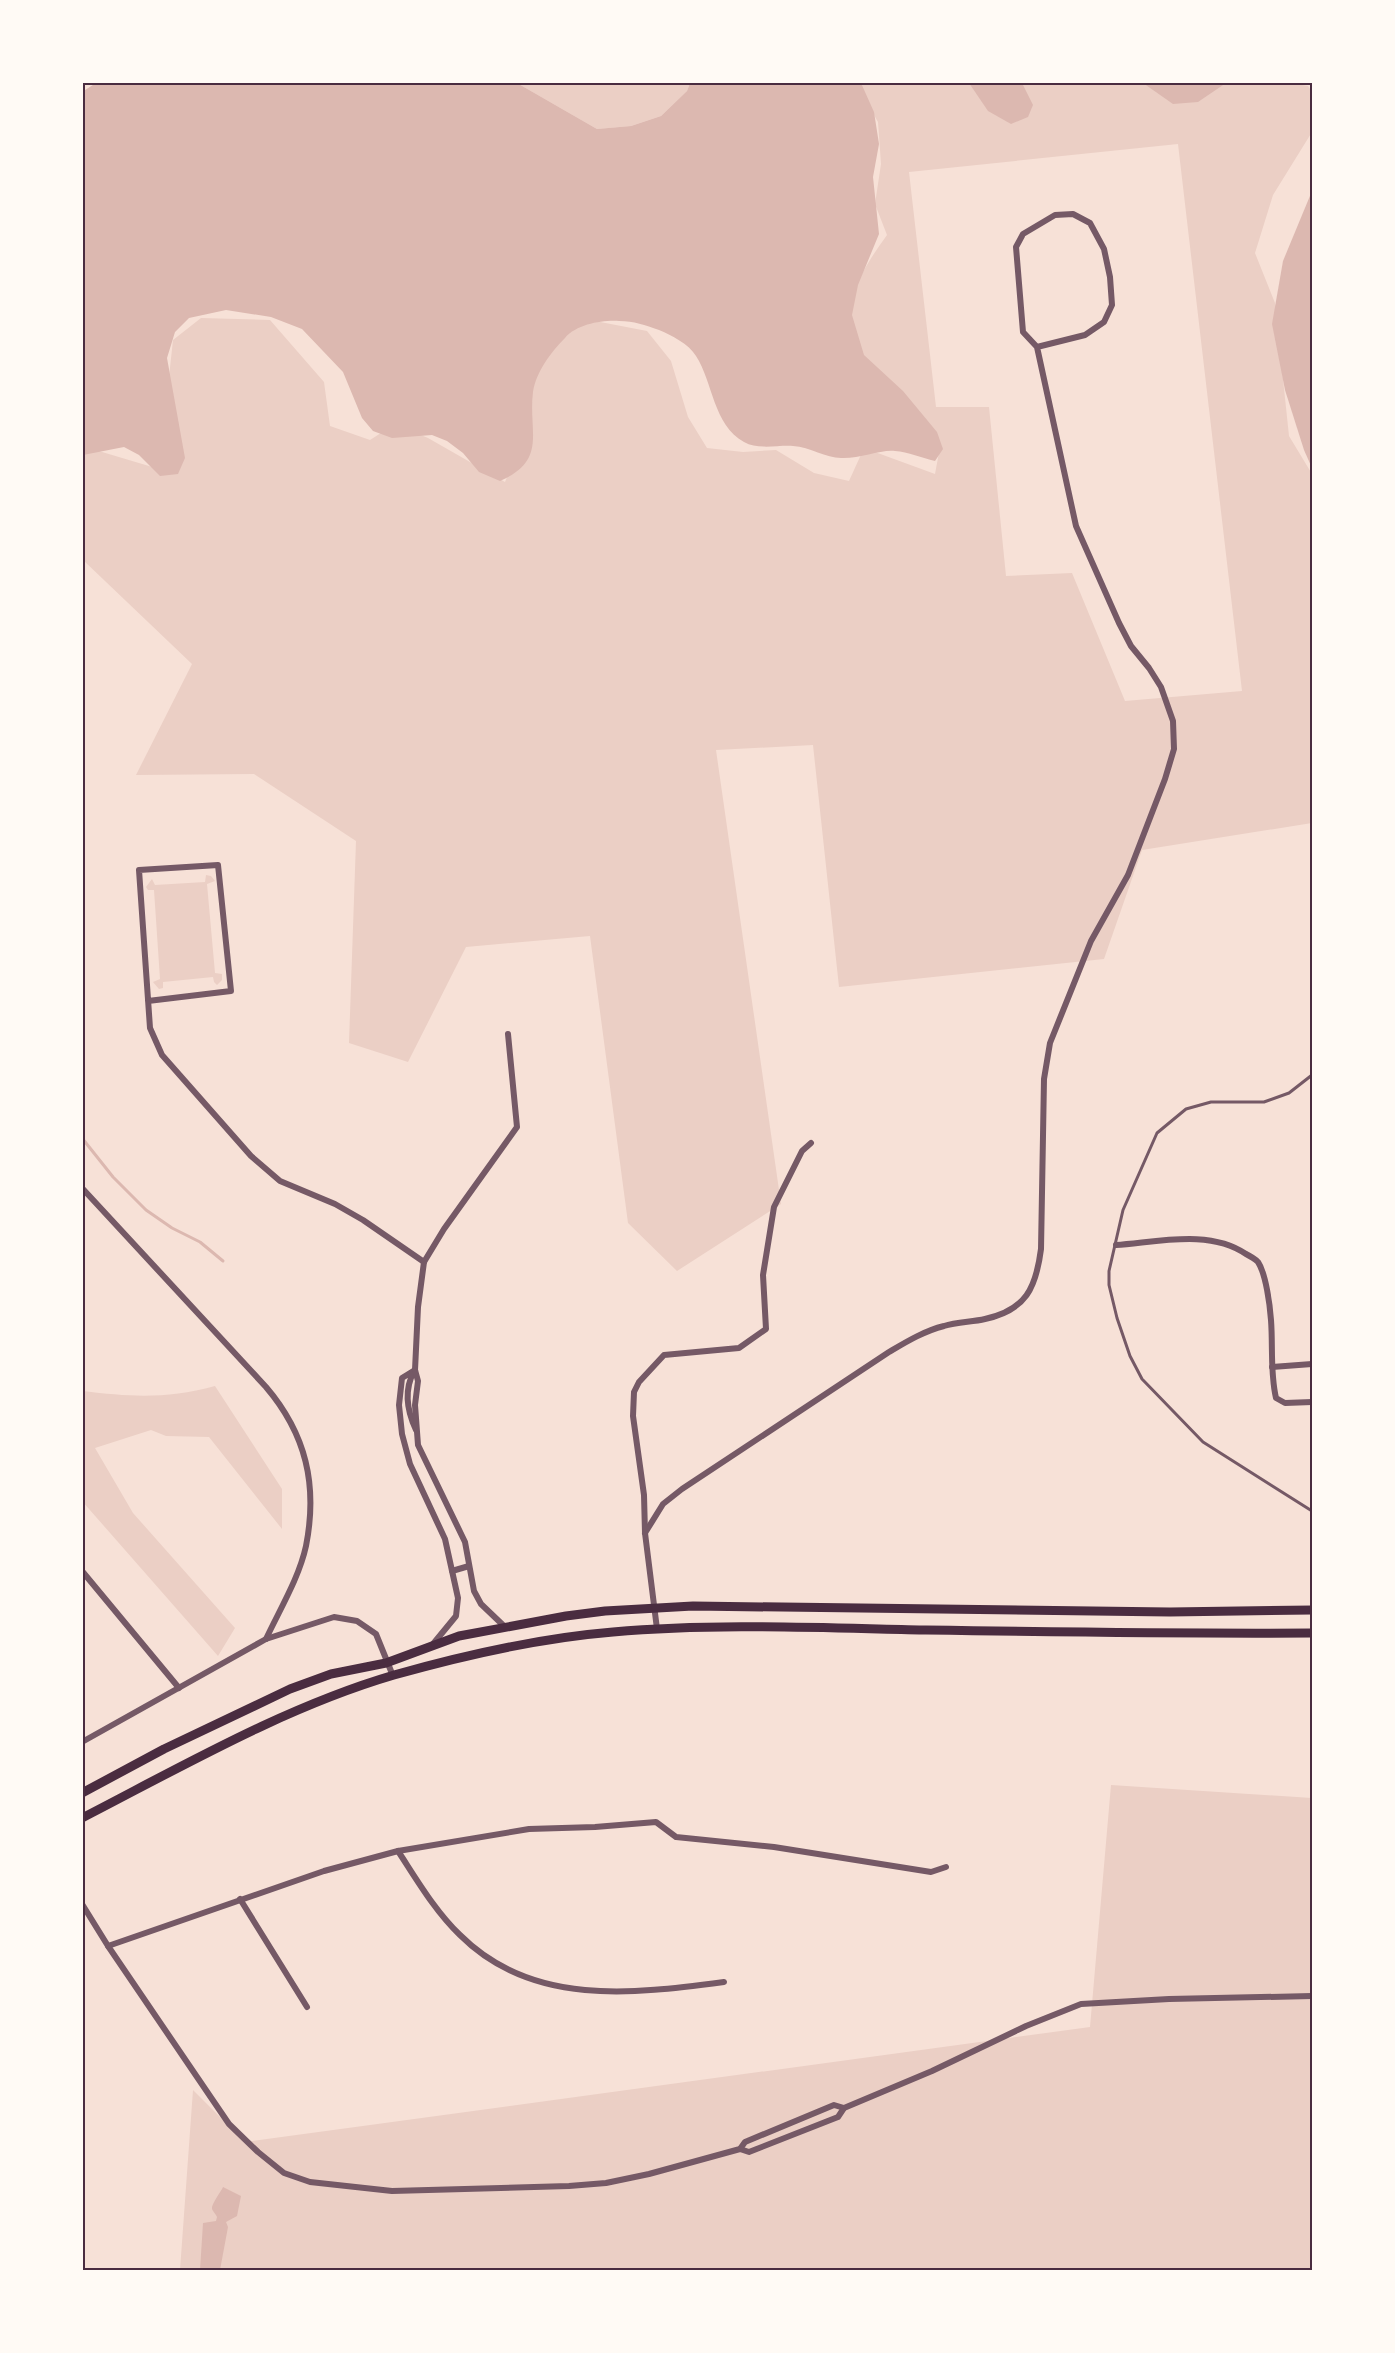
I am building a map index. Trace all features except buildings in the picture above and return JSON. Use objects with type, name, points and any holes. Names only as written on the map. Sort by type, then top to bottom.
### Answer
[{"type":"main road","points":[[82,1793],[164,1749],[290,1689],[331,1674],[386,1663],[459,1636],[504,1626],[605,1611],[654,1607],[872,1607],[1170,1612],[1312,1610]]},
{"type":"main road","points":[[82,1818],[174,1769],[281,1718],[393,1676],[558,1639],[657,1629],[863,1629],[1172,1634],[1312,1633]]},
{"type":"street","points":[[645,1533],[663,1504],[682,1489],[889,1352],[916,1336],[944,1326],[986,1319],[1010,1312],[1024,1300],[1035,1280],[1041,1249],[1044,1079],[1050,1043],[1091,941],[1128,874],[1165,779],[1173,749],[1173,722],[1161,687],[1131,646],[1076,526],[1037,347],[1023,332],[1016,247],[1023,234],[1055,215],[1073,214],[1090,223],[1104,249],[1110,277],[1112,305],[1104,322],[1085,335],[1037,347]]},
{"type":"street","points":[[148,1001],[231,991],[218,865],[139,870],[148,1001],[150,1028],[162,1055],[250,1156],[280,1181],[335,1204],[363,1220],[424,1262]]},
{"type":"street","points":[[504,1626],[481,1604],[474,1591],[465,1542],[421,1451],[417,1434],[415,1405],[418,1381],[415,1370],[418,1307],[424,1262],[444,1229],[517,1127],[508,1034]]},
{"type":"street","points":[[657,1629],[645,1533],[644,1495],[633,1416],[634,1392],[639,1382],[664,1355],[739,1348],[765,1329],[763,1275],[774,1207],[802,1150],[811,1143]]},
{"type":"street","points":[[82,1188],[267,1387],[284,1407],[300,1439],[308,1470],[310,1512],[306,1547],[266,1639]]},
{"type":"street","points":[[1116,1245],[1205,1239],[1223,1242],[1238,1248],[1257,1262],[1264,1279],[1271,1320],[1273,1386],[1276,1398],[1285,1403],[1312,1402]]},
{"type":"street","points":[[1272,1367],[1312,1364]]},
{"type":"street","points":[[415,1370],[402,1378],[399,1405],[402,1434],[408,1456],[445,1539],[458,1598],[456,1616],[431,1647]]},
{"type":"street","points":[[415,1370],[410,1380],[407,1406],[409,1417],[417,1434]]},
{"type":"street","points":[[399,1405],[415,1405]]},
{"type":"street","points":[[408,1456],[421,1451]]},
{"type":"street","points":[[452,1570],[469,1566]]},
{"type":"street","points":[[82,1571],[179,1688]]},
{"type":"street","points":[[82,1742],[266,1639],[334,1617],[346,1617],[357,1621],[376,1634],[393,1676]]},
{"type":"street","points":[[108,1946],[324,1871],[398,1851],[529,1829],[656,1822],[676,1838],[774,1847],[931,1872],[946,1868]]},
{"type":"street","points":[[398,1851],[430,1899],[460,1935],[491,1960],[523,1975],[569,1988],[601,1993],[651,1992],[724,1982]]},
{"type":"street","points":[[240,1899],[307,2007]]},
{"type":"street","points":[[82,1904],[229,2124],[284,2173],[310,2182],[392,2191],[606,2183],[649,2174],[740,2149],[746,2142],[834,2105],[844,2108]]},
{"type":"street","points":[[740,2149],[748,2152],[838,2117],[844,2108],[933,2071],[1026,2026],[1081,2004],[1168,1999],[1312,1996]]},
{"type":"lane","points":[[1312,1075],[1288,1093],[1264,1102],[1211,1102],[1186,1109],[1157,1133],[1123,1210],[1109,1271],[1109,1286],[1117,1318],[1130,1356],[1142,1379],[1203,1442],[1312,1511]]},
{"type":"shaded area","points":[[1286,82],[1308,86],[1312,92],[1312,132],[1273,195],[1255,253],[1275,303],[1289,436],[1312,474],[1312,823],[1142,850],[1104,959],[839,987],[813,745],[716,750],[781,1204],[677,1271],[628,1223],[590,936],[466,947],[408,1062],[349,1043],[356,841],[254,774],[136,775],[192,664],[83,560],[82,446],[159,469],[173,340],[201,318],[270,320],[324,382],[330,426],[370,440],[395,424],[428,438],[505,482],[515,457],[520,393],[550,344],[590,320],[647,331],[671,361],[688,417],[707,448],[743,452],[776,450],[814,473],[849,481],[864,448],[935,474],[940,447],[873,375],[853,343],[848,327],[850,303],[854,291],[866,266],[887,235],[875,204],[881,164],[878,122],[856,83]],"holes":[[[1178,144],[1242,691],[1125,701],[1072,573],[1006,576],[989,407],[936,407],[909,172]]]},
{"type":"shaded area","points":[[96,83],[517,83],[597,129],[631,126],[661,116],[687,91],[690,83],[861,83],[874,112],[879,144],[873,177],[879,234],[858,285],[852,315],[864,355],[903,391],[937,432],[943,449],[935,461],[895,451],[841,458],[799,447],[761,447],[749,444],[734,434],[726,425],[702,366],[689,348],[669,334],[644,325],[624,321],[605,321],[583,326],[570,333],[545,363],[537,377],[533,392],[533,444],[530,454],[525,464],[515,473],[500,481],[479,472],[463,453],[447,441],[432,435],[392,438],[373,431],[362,418],[343,372],[302,329],[271,317],[226,310],[189,318],[175,332],[167,358],[185,458],[178,474],[160,476],[139,455],[124,447],[83,455],[82,92]]},
{"type":"shaded area","points":[[517,83],[690,83],[687,91],[661,116],[631,126],[597,129]]},
{"type":"shaded area","points":[[969,83],[1022,83],[1033,105],[1028,117],[1011,124],[988,111]]},
{"type":"shaded area","points":[[1143,83],[1226,83],[1198,102],[1173,104]]},
{"type":"shaded area","points":[[1312,191],[1312,468],[1285,390],[1272,324],[1283,261]]},
{"type":"shaded area","points":[[206,875],[211,876],[215,881],[207,884],[215,973],[222,974],[222,980],[217,985],[213,977],[163,982],[163,988],[159,989],[153,982],[160,979],[154,890],[148,890],[146,887],[152,879],[155,885],[205,882]]},
{"type":"shaded area","points":[[215,1386],[282,1489],[282,1529],[209,1437],[166,1436],[151,1430],[95,1448],[133,1513],[235,1628],[218,1656],[82,1501],[83,1391],[149,1396],[181,1393]]},
{"type":"shaded area","points":[[1111,1785],[1312,1798],[1312,2270],[180,2270],[193,2090],[245,2142],[1090,2027]]},
{"type":"shaded area","points":[[223,2187],[241,2196],[237,2216],[226,2222],[228,2227],[220,2270],[200,2270],[203,2223],[216,2221],[217,2217],[212,2207]]},
{"type":"waterway","points":[[82,1138],[113,1177],[146,1210],[172,1228],[200,1242],[223,1261]]}]
